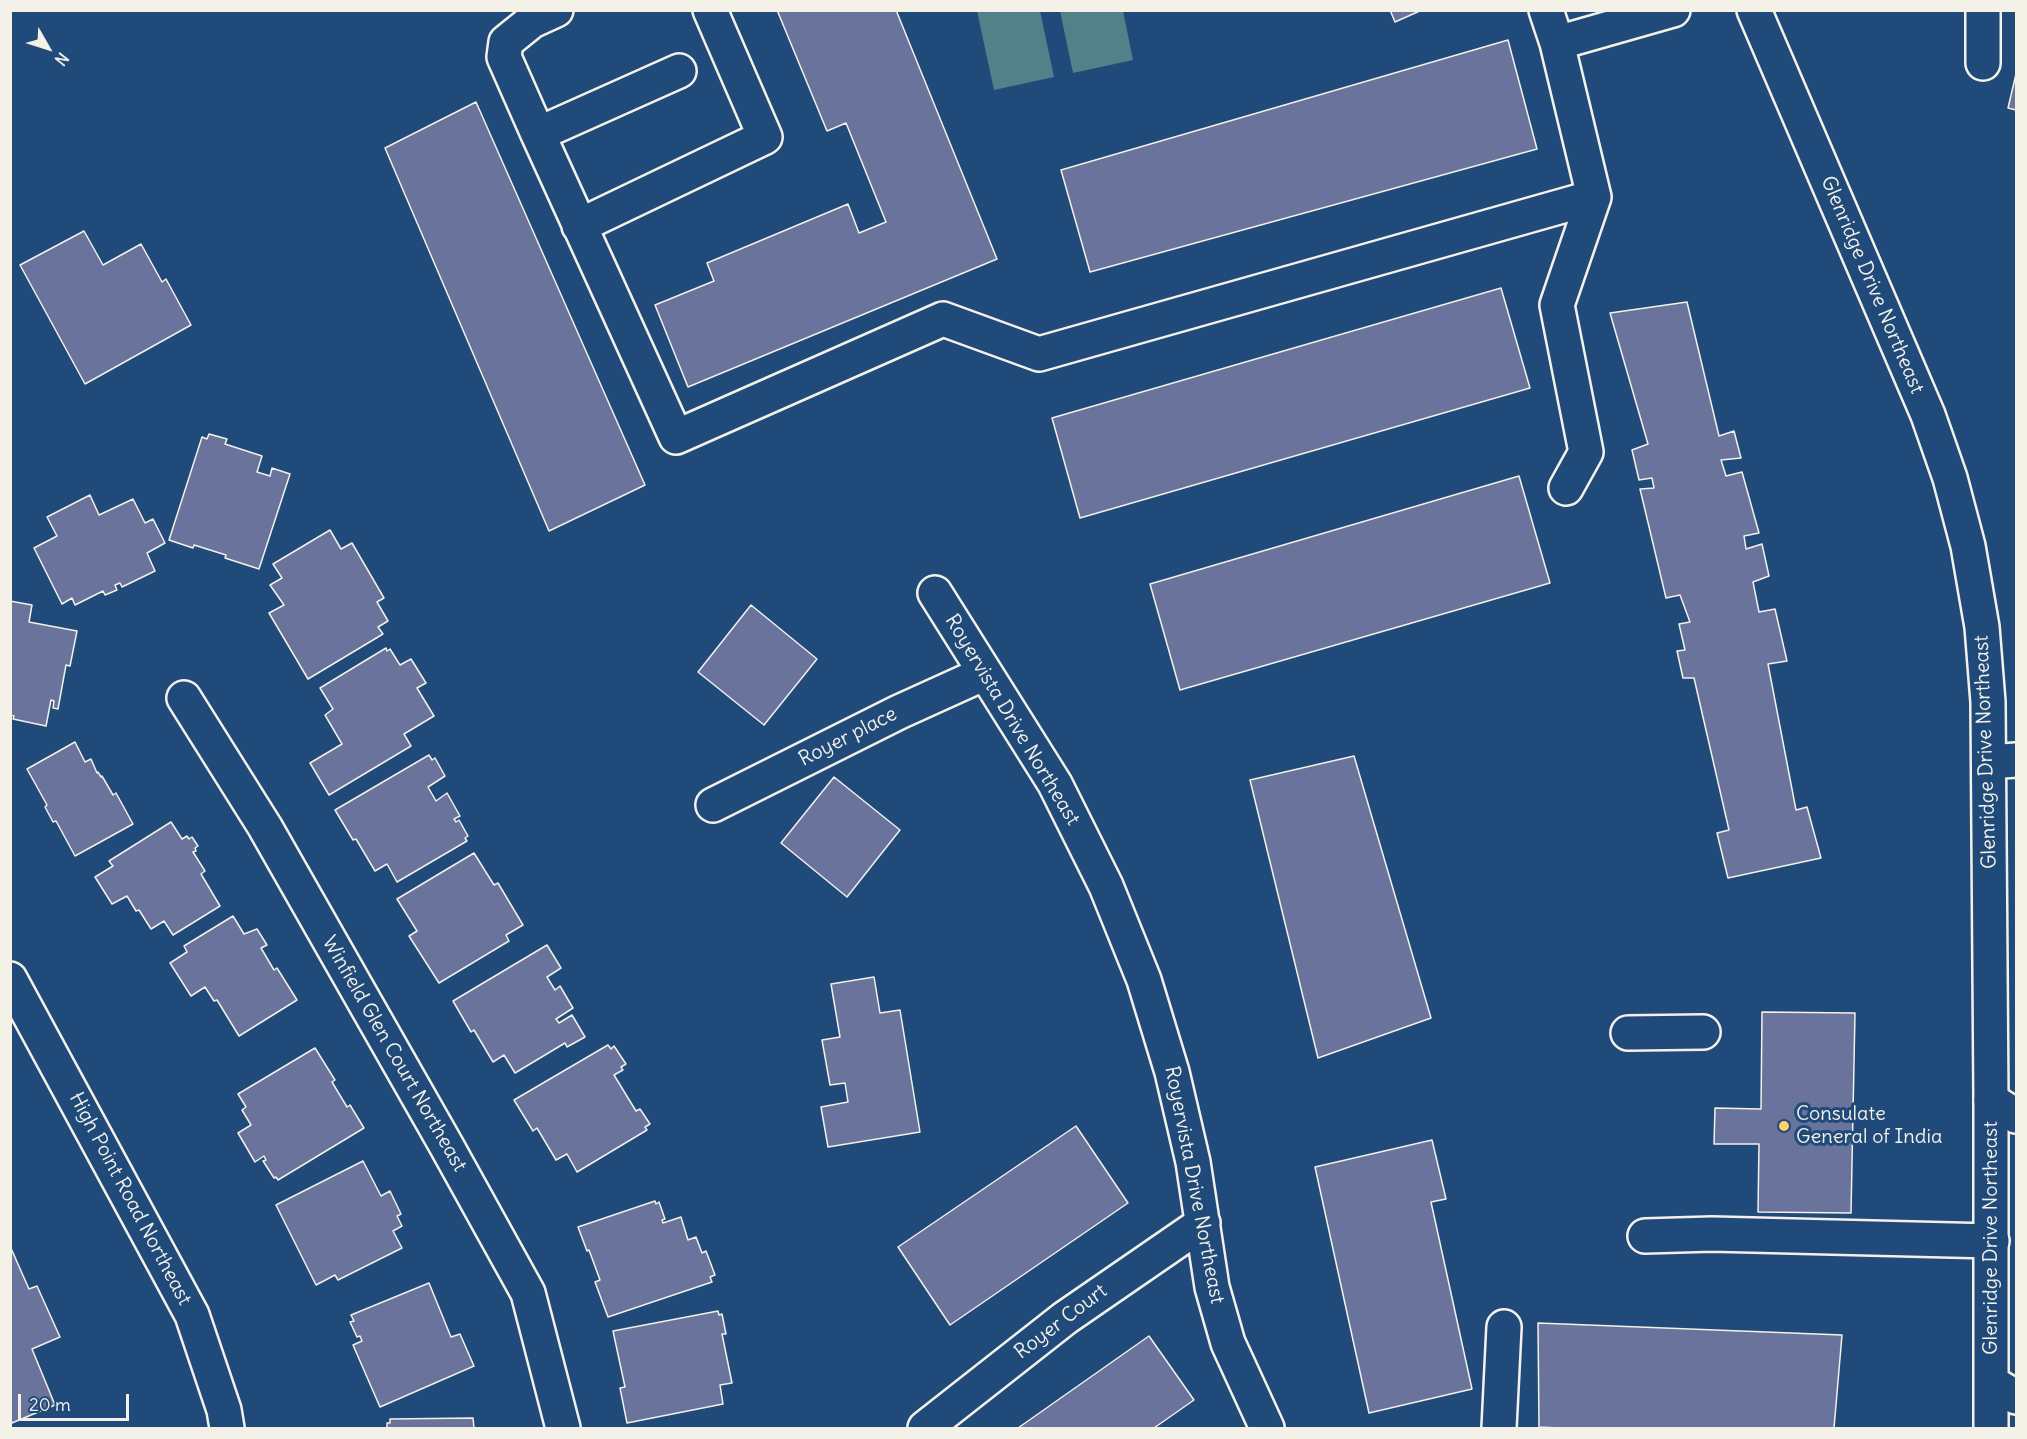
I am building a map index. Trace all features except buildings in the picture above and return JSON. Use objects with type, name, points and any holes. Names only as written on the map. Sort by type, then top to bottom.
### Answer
[{"type":"street","points":[[556,10],[532,21],[506,42],[504,57],[675,437],[943,319],[1039,354],[1594,197]]},
{"type":"street","points":[[579,226],[765,137],[710,10]]},
{"type":"street","points":[[1546,10],[1557,43],[1594,197],[1557,305],[1586,452],[1566,488]]},
{"type":"street","points":[[1557,43],[1673,10]]},
{"type":"street","name":"Glenridge Drive Northeast","points":[[1754,10],[1928,415],[1950,478],[1968,546],[1982,627],[1988,702],[2003,761],[2004,1108],[1992,1241],[2004,1390],[1990,1428]]},
{"type":"street","points":[[1983,10],[1983,63]]},
{"type":"street","points":[[538,134],[679,71]]},
{"type":"street","name":"Royervista Drive Northeast","points":[[935,593],[1055,784],[1106,886],[1144,980],[1172,1072],[1193,1162],[1212,1287],[1228,1343],[1267,1428]]},
{"type":"street","name":"Royer place","points":[[713,805],[899,712],[985,673]]},
{"type":"street","name":"Winfield Glen Court Northeast","points":[[184,698],[265,827],[528,1293],[563,1428]]},
{"type":"street","name":"High Point Road Northeast","points":[[10,979],[192,1315],[224,1410],[226,1428]]},
{"type":"street","points":[[1628,1034],[1703,1032]]},
{"type":"street","name":"Royer Court","points":[[925,1428],[1065,1318],[1203,1223]]},
{"type":"street","points":[[1644,1236],[1712,1234],[1992,1241]]},
{"type":"street","points":[[1499,1428],[1504,1327]]},
{"type":"green space","points":[[977,11],[1040,11],[1054,77],[994,90]]},
{"type":"green space","points":[[1060,11],[1123,11],[1133,60],[1073,73]]},
{"type":"place","name":"Consulate General of India","points":[[1784,1126]]}]
